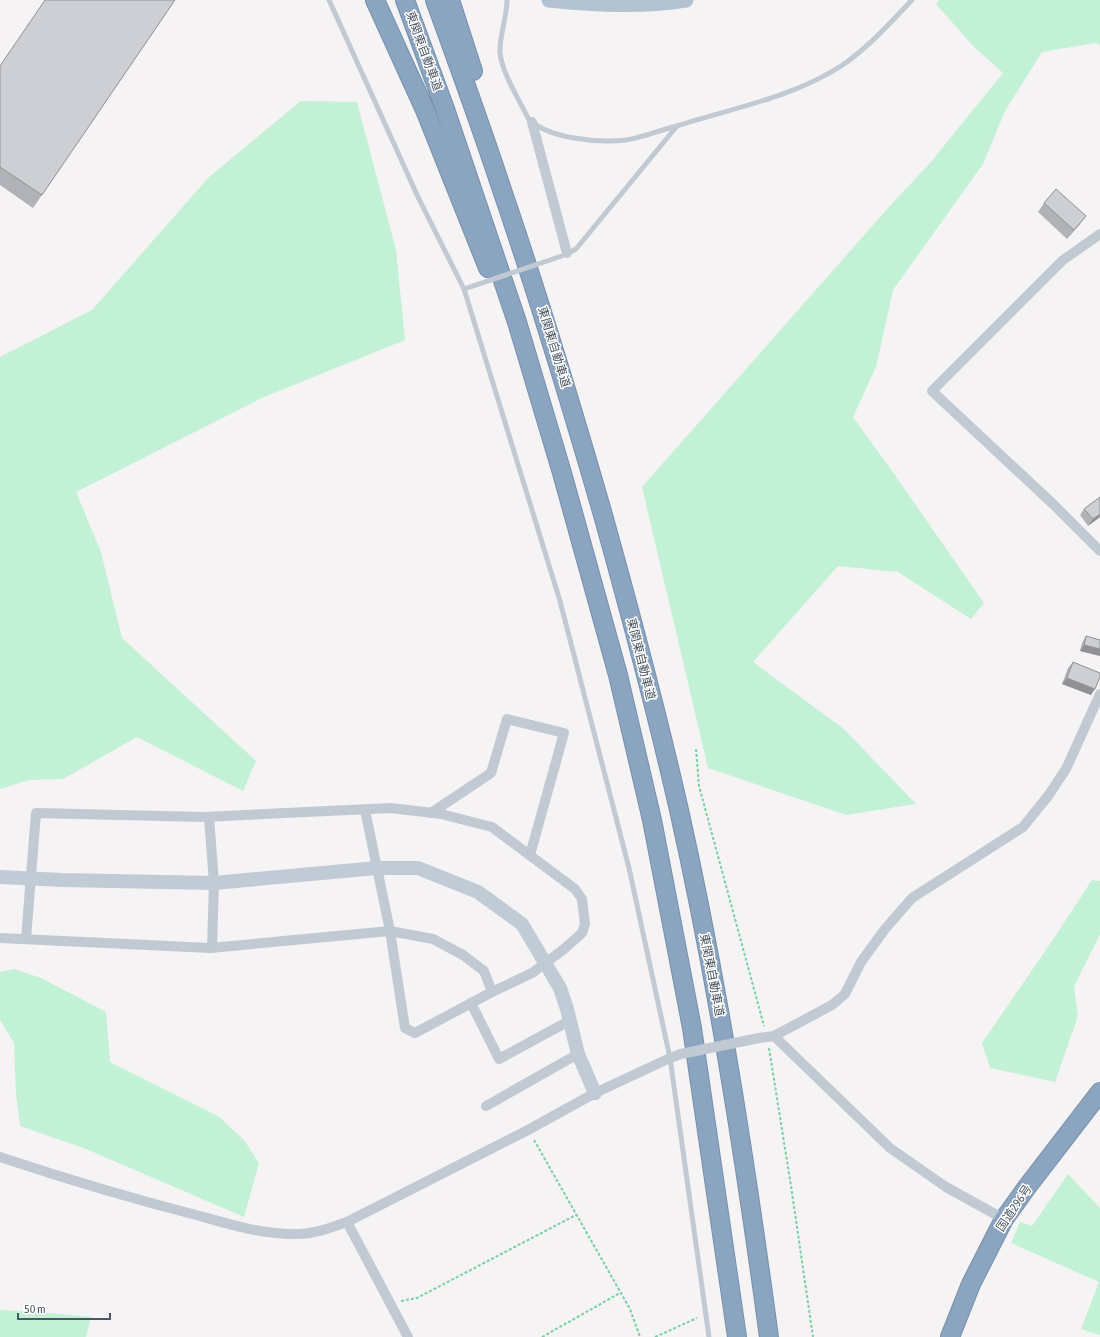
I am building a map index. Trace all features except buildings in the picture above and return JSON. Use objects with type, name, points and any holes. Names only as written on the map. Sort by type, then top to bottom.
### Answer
[{"type":"highway","points":[[376,0],[425,110],[540,399]]},
{"type":"highway","name":"東関東自動車道","points":[[405,0],[518,322],[587,561],[616,668],[652,820],[692,1028],[737,1337]]},
{"type":"highway","name":"東関東自動車道","points":[[435,0],[503,190],[548,330],[577,423],[644,665],[679,810],[722,1025],[752,1218],[768,1337]]},
{"type":"highway","points":[[450,0],[474,76],[503,190]]},
{"type":"highway","name":"国道296号","points":[[950,1337],[971,1284],[1004,1219],[1100,1092]]},
{"type":"main road","points":[[549,0],[609,5],[643,4],[686,0]]},
{"type":"street","points":[[532,122],[565,255]]},
{"type":"street","points":[[1100,234],[1063,260],[932,391],[1053,504],[1100,551]]},
{"type":"street","points":[[0,1157],[178,1211],[265,1233],[299,1234],[325,1230],[347,1222],[528,1130],[595,1093],[670,1058],[681,1054],[774,1036],[832,1005],[845,994],[861,962],[885,929],[912,898],[1023,827],[1048,796],[1066,769],[1100,694]]},
{"type":"street","points":[[431,813],[491,773],[507,719],[564,733],[530,856]]},
{"type":"street","points":[[26,939],[36,812],[209,817],[391,808],[441,814],[492,827],[575,890],[582,900],[584,909],[585,924],[582,933],[564,950],[532,972],[415,1033],[405,1028],[390,931],[365,810]]},
{"type":"street","points":[[209,817],[214,883],[212,948]]},
{"type":"street","points":[[0,877],[214,883],[377,868],[418,868],[478,892],[522,924],[560,988],[568,1010],[569,1022],[578,1054],[595,1093]]},
{"type":"street","points":[[0,938],[212,948],[390,931],[433,939],[464,956],[484,971],[492,992]]},
{"type":"street","points":[[471,1003],[499,1059],[569,1022]]},
{"type":"street","points":[[774,1036],[890,1148],[946,1187],[1004,1219]]},
{"type":"street","points":[[486,1106],[578,1054]]},
{"type":"street","points":[[347,1222],[408,1337]]},
{"type":"lane","points":[[328,0],[418,197],[464,289],[560,601],[629,868],[670,1058],[709,1337]]},
{"type":"lane","points":[[507,0],[500,51],[504,70],[524,112],[532,122],[558,135],[586,140],[605,141],[627,140],[776,97],[822,76],[855,56],[912,0]]},
{"type":"lane","points":[[464,289],[576,250],[677,126]]},
{"type":"path","points":[[528,1130],[630,1309],[640,1337]]},
{"type":"path","points":[[390,1303],[418,1298],[576,1215]]},
{"type":"path","points":[[542,1337],[620,1293]]},
{"type":"path","points":[[655,1337],[706,1314]]},
{"type":"green space","points":[[939,0],[1100,0],[1100,45],[1096,43],[1042,52],[1005,111],[983,164],[893,290],[876,367],[853,417],[984,603],[971,619],[898,572],[838,566],[753,662],[844,729],[916,804],[846,815],[708,768],[642,487],[888,208],[930,163],[1003,73],[974,47],[936,4]]},
{"type":"green space","points":[[301,101],[357,102],[396,250],[405,340],[264,397],[76,492],[101,552],[122,638],[256,761],[243,791],[137,737],[63,779],[29,780],[0,789],[0,357],[92,310],[209,177]]},
{"type":"green space","points":[[1092,880],[1100,881],[1100,934],[1074,987],[1078,1016],[1055,1082],[990,1068],[982,1043]]},
{"type":"green space","points":[[14,969],[41,978],[106,1012],[110,1062],[218,1116],[244,1140],[259,1163],[244,1217],[86,1149],[20,1126],[16,1094],[14,1043],[0,1020],[0,972]]},
{"type":"green space","points":[[1068,1174],[1100,1208],[1100,1335],[1081,1329],[1099,1282],[1011,1243],[1020,1222],[1032,1226]]},
{"type":"green space","points":[[0,1310],[91,1317],[86,1337],[0,1337]]}]
